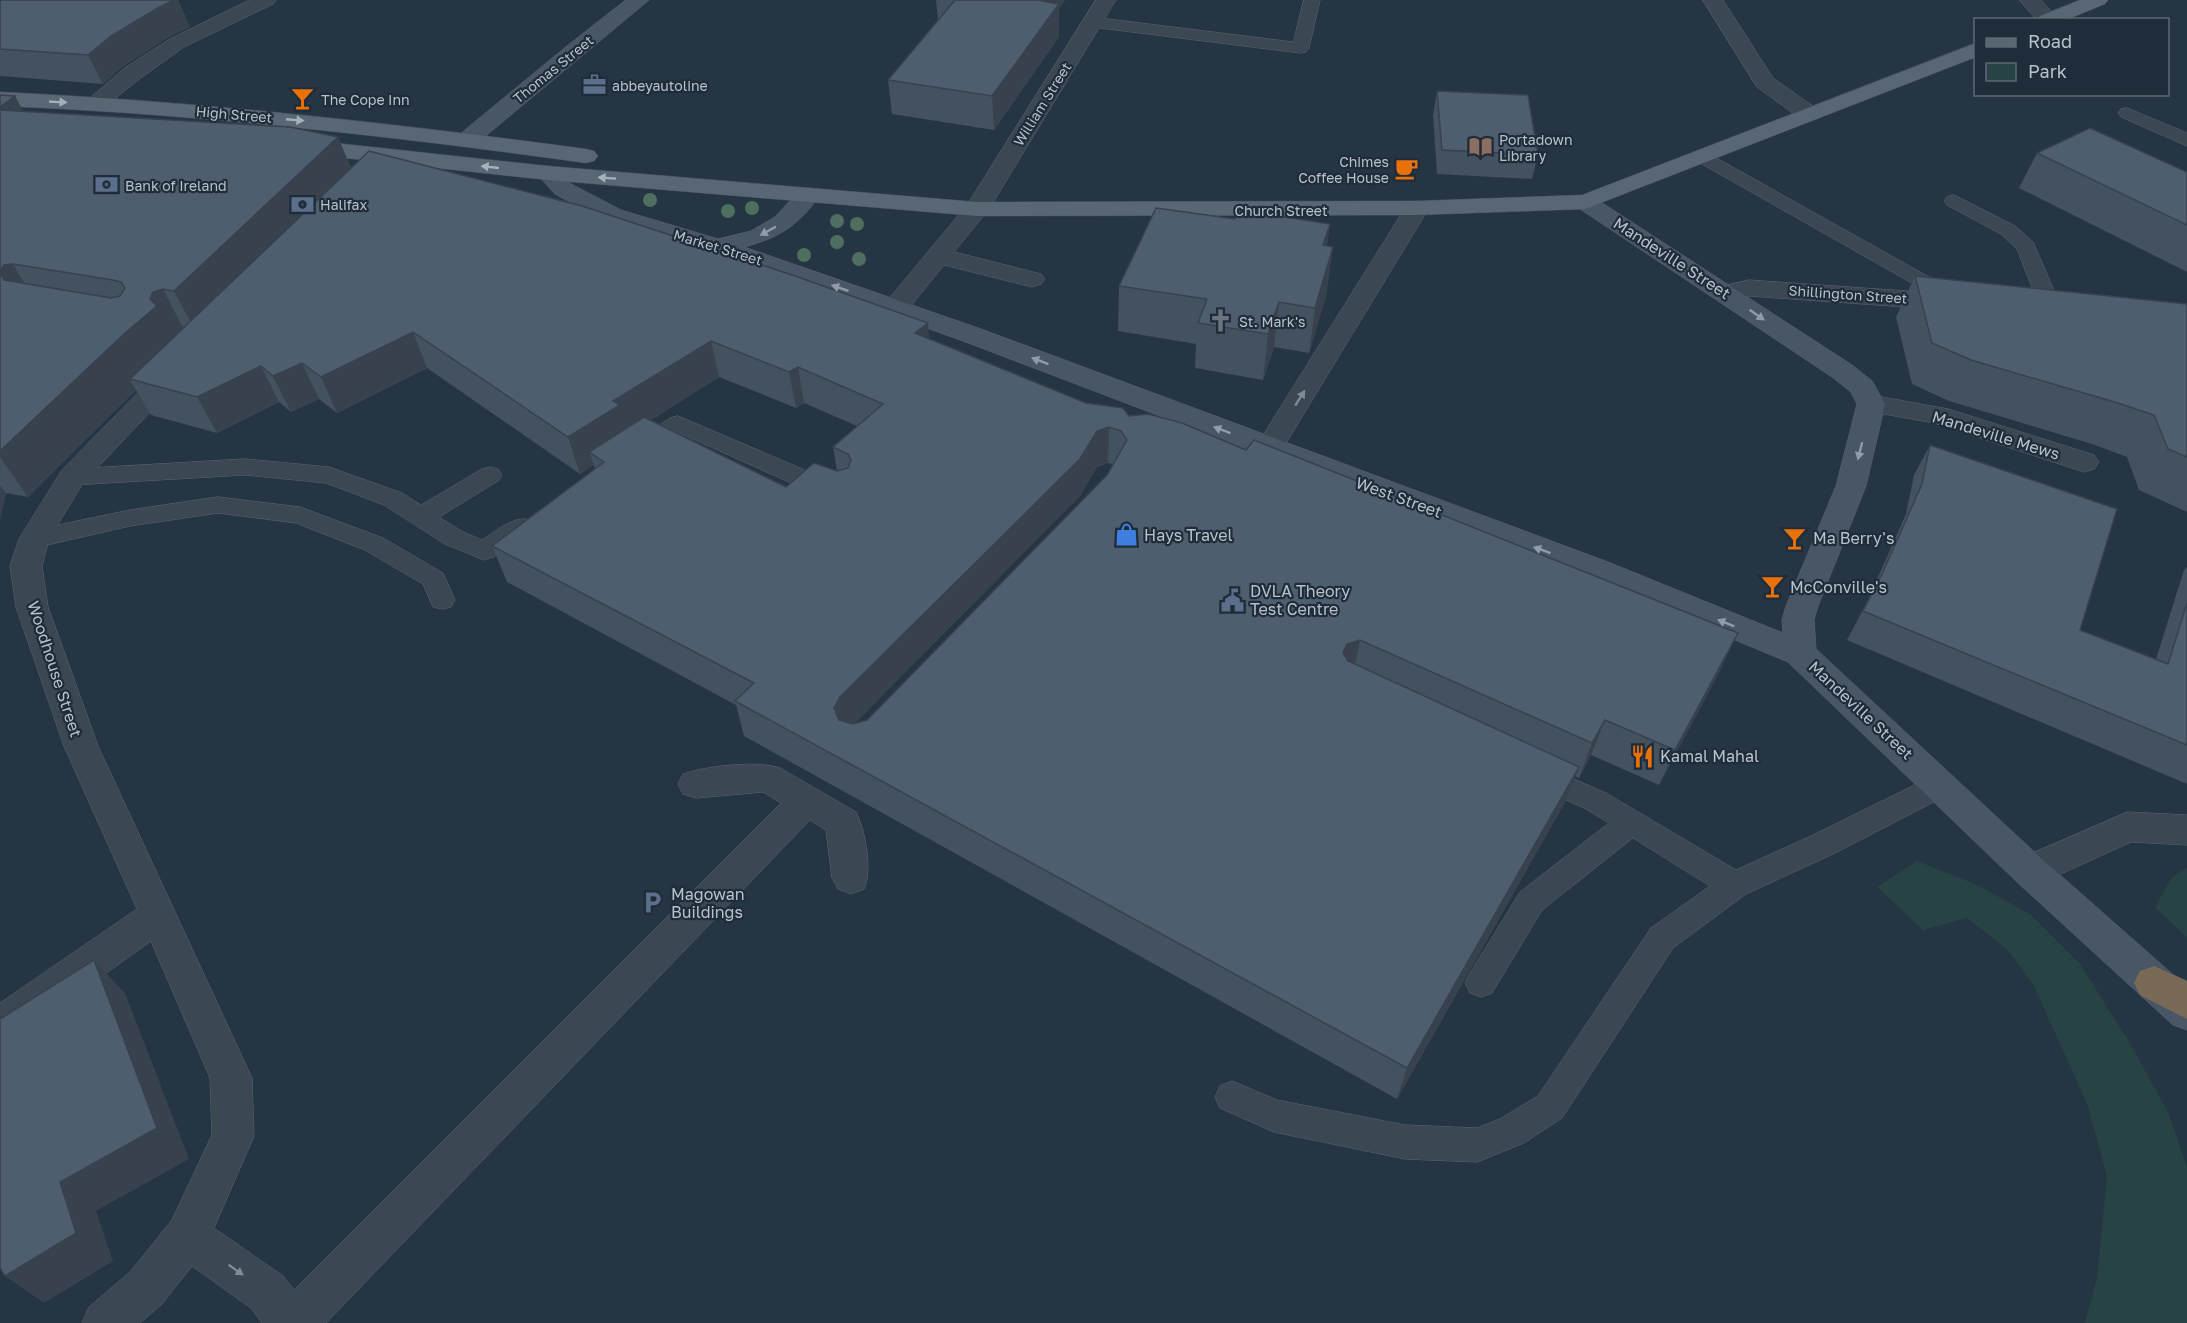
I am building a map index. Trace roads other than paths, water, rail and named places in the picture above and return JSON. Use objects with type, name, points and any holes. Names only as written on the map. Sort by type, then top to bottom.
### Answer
[{"type":"main road","points":[[2051,18],[2098,0]]},
{"type":"main road","name":"Church Street","points":[[977,209],[1417,208],[1585,202],[1974,50]]},
{"type":"main road","name":"High Street","points":[[0,99],[95,103],[346,124],[468,139]]},
{"type":"main road","points":[[468,139],[600,158],[728,187]]},
{"type":"main road","name":"High Street","points":[[282,144],[397,156]]},
{"type":"main road","points":[[397,156],[548,173],[977,209]]},
{"type":"street","points":[[95,103],[134,72],[177,43],[266,0]]},
{"type":"street","name":"Thomas Street","points":[[468,139],[574,50],[639,0]]},
{"type":"street","name":"William Street","points":[[896,307],[977,209],[1106,0]]},
{"type":"street","points":[[1713,0],[1766,82],[1809,114]]},
{"type":"street","points":[[2030,0],[2047,18]]},
{"type":"street","points":[[370,181],[397,156]]},
{"type":"street","name":"Market Street","points":[[548,173],[563,189],[612,215],[717,247],[896,307]]},
{"type":"street","points":[[717,247],[760,236],[784,222],[808,195]]},
{"type":"street","name":"Mandeville Street","points":[[1585,202],[1842,371],[1862,387],[1871,404]]},
{"type":"street","points":[[1269,448],[1417,208]]},
{"type":"street","points":[[938,256],[1032,279]]},
{"type":"street","name":"Shillington Street","points":[[1725,292],[1749,288],[1967,304]]},
{"type":"street","name":"West Street","points":[[896,307],[1162,418],[1269,448],[1597,570],[1755,635],[1799,637]]},
{"type":"street","name":"Woodhouse Street","points":[[105,1323],[146,1288],[188,1236],[233,1136],[231,1078],[81,746],[32,607],[27,566],[34,539],[72,477],[161,384],[196,352]]},
{"type":"street","points":[[1799,637],[1851,486],[1871,404]]},
{"type":"street","name":"Mandeville Mews","points":[[1871,404],[1938,415],[2084,462]]},
{"type":"street","name":"Mandeville Street","points":[[1799,637],[1941,785],[2030,871],[2171,992],[2187,1012]]},
{"type":"street","points":[[696,784],[768,778],[843,822],[851,878]]},
{"type":"street","points":[[188,1236],[267,1292],[293,1323],[806,801]]},
{"type":"street","points":[[2030,871],[2128,827],[2187,830]]},
{"type":"street","points":[[0,1026],[159,915]]},
{"type":"lane","points":[[1092,22],[1300,48],[1312,0]]},
{"type":"lane","points":[[2127,113],[2187,140]]},
{"type":"lane","points":[[1702,156],[1967,304]]},
{"type":"lane","points":[[1954,201],[2008,230],[2026,246],[2052,311]]},
{"type":"lane","points":[[620,461],[678,423],[843,497]]},
{"type":"lane","points":[[72,477],[244,467],[329,475],[393,499],[454,538],[484,551],[543,512]]},
{"type":"lane","points":[[421,516],[490,475]]},
{"type":"lane","points":[[34,539],[130,518],[218,505],[300,515],[374,544],[434,579],[442,600]]},
{"type":"lane","points":[[1511,762],[1596,801],[1735,885]]},
{"type":"lane","points":[[1232,1097],[1274,1116],[1405,1142],[1477,1145],[1512,1131],[1550,1107],[1662,938],[1735,885],[1822,845],[1941,785]]},
{"type":"lane","points":[[1480,983],[1531,901],[1632,822]]},
{"type":"place","name":"abbeyautoline","points":[[594,85]]},
{"type":"place","name":"The Cope Inn","points":[[303,99]]},
{"type":"place","name":"Portadown Library","points":[[1481,147]]},
{"type":"place","name":"Chimes Coffee House","points":[[1407,169]]},
{"type":"place","name":"Bank of Ireland","points":[[107,185]]},
{"type":"place","name":"Halifax","points":[[302,204]]},
{"type":"place","name":"St. Mark's","points":[[1221,321]]},
{"type":"place","name":"Hays Travel","points":[[1126,535]]},
{"type":"place","name":"Ma Berry's","points":[[1795,538]]},
{"type":"place","name":"McConville's","points":[[1772,587]]},
{"type":"place","name":"DVLA Theory Test Centre","points":[[1232,600]]},
{"type":"place","name":"Kamal Mahal","points":[[1642,756]]},
{"type":"place","name":"Magowan Buildings","points":[[653,903]]}]
